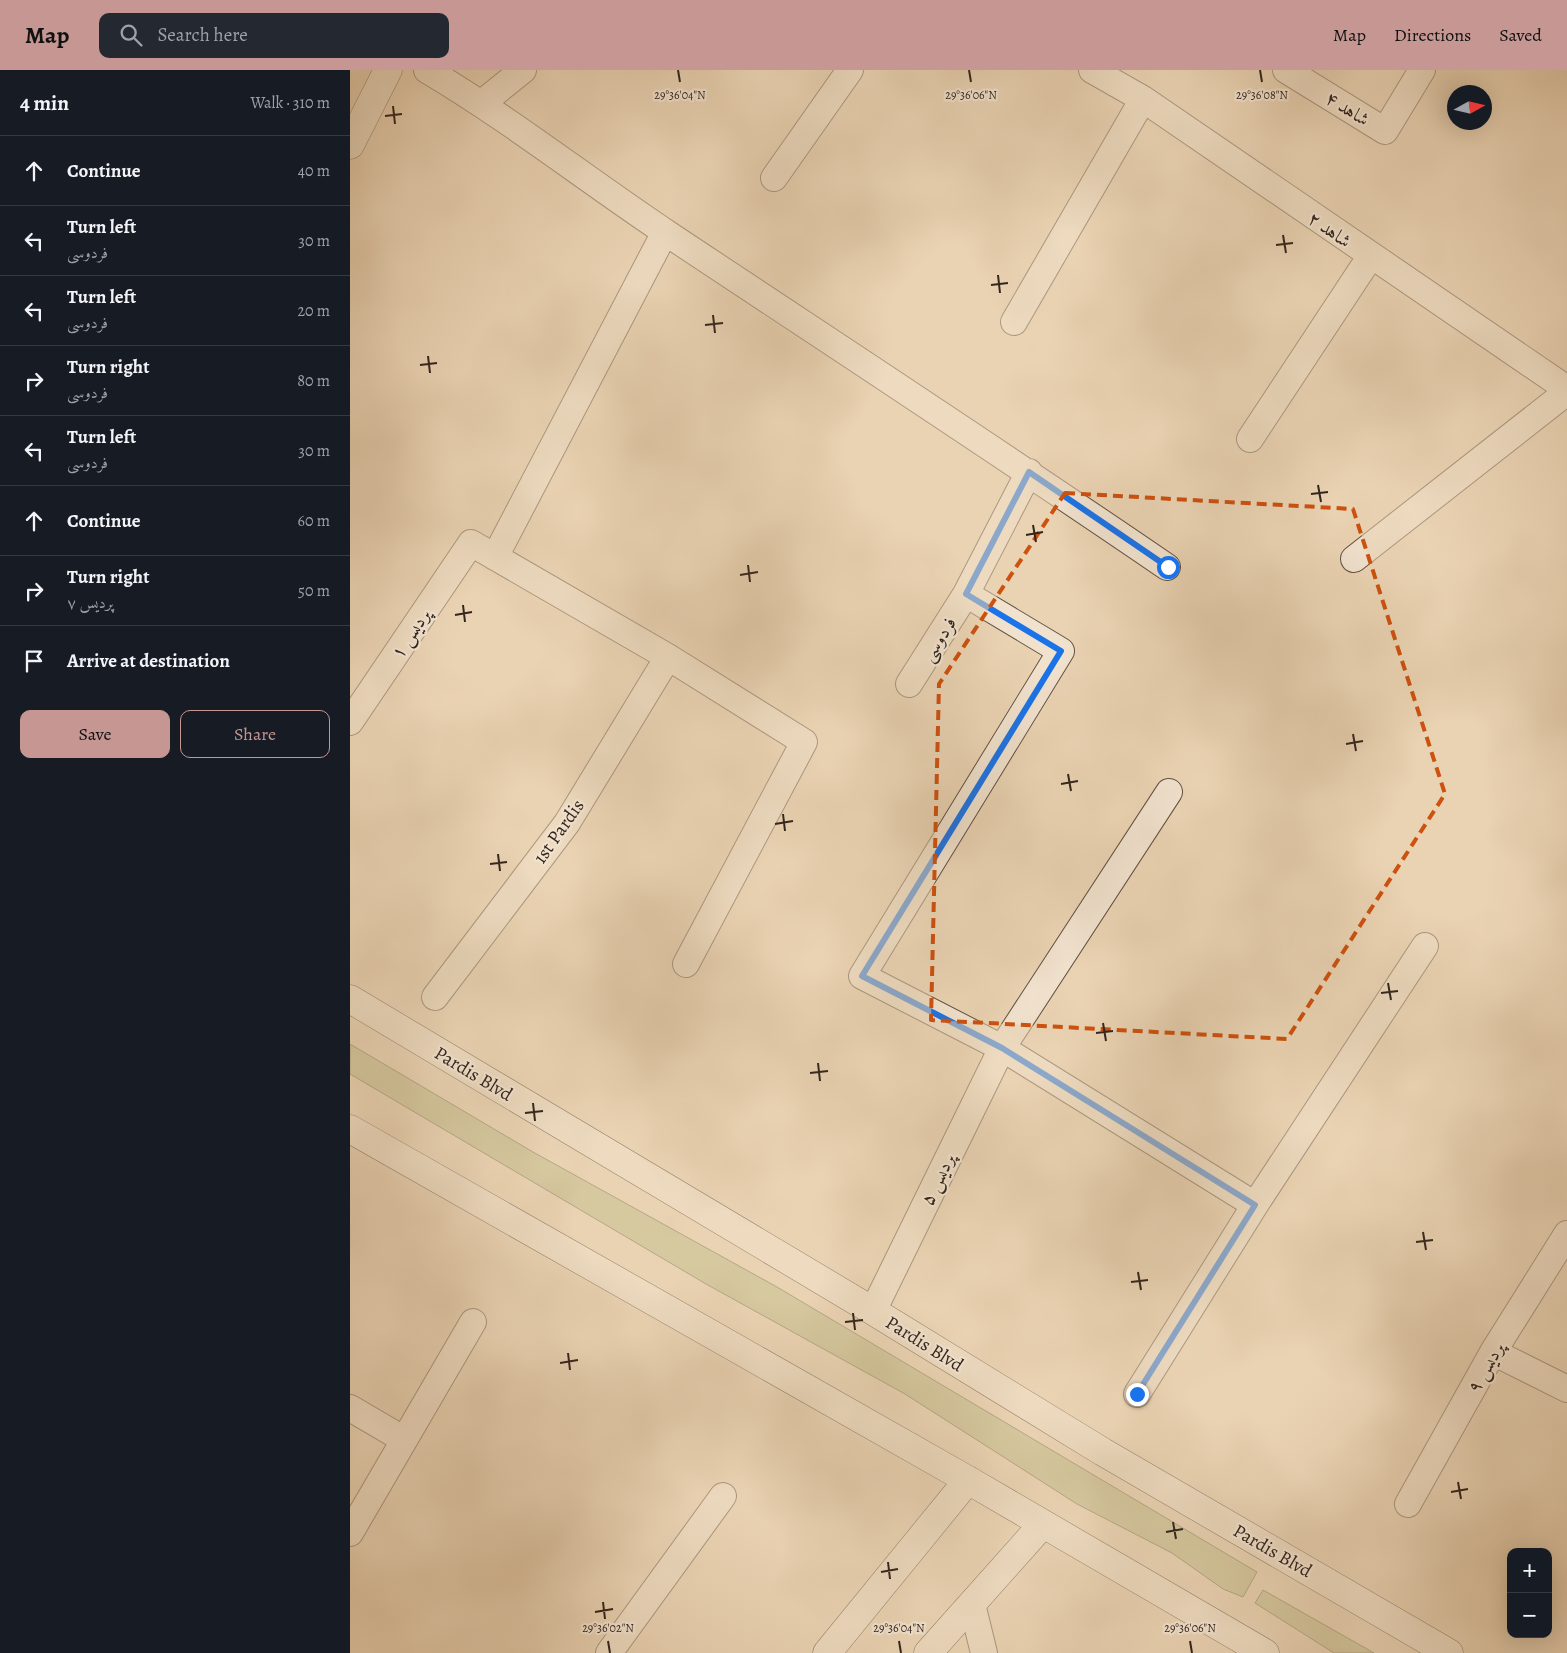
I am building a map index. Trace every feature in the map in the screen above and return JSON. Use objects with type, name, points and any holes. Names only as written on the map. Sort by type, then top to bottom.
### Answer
[{"type":"main road","points":[[350,145],[388,70]]},
{"type":"main road","name":"Pardis Blvd","points":[[350,999],[872,1311],[1103,1452],[1449,1653]]},
{"type":"main road","points":[[350,1129],[968,1480],[1042,1525],[1265,1653]]},
{"type":"main road","points":[[827,1653],[968,1480]]},
{"type":"main road","points":[[928,1653],[1042,1525]]},
{"type":"street","points":[[427,70],[482,103],[665,232],[1029,472],[1168,567]]},
{"type":"street","points":[[482,103],[523,70]]},
{"type":"street","points":[[774,178],[850,70]]},
{"type":"street","name":"شاهد ۲","points":[[1092,70],[1143,99],[1567,391]]},
{"type":"street","name":"شاهد ۴","points":[[1286,70],[1385,130],[1422,70]]},
{"type":"street","points":[[1014,322],[1143,99]]},
{"type":"street","points":[[665,232],[495,557],[668,657],[804,742],[686,964]]},
{"type":"street","points":[[1250,439],[1370,256]]},
{"type":"street","points":[[1354,559],[1567,391]]},
{"type":"street","name":"فردوسی","points":[[909,684],[966,594],[1029,472]]},
{"type":"street","name":"پردیس ۱","points":[[350,722],[471,543],[495,557]]},
{"type":"street","points":[[966,594],[1061,651],[862,976],[1002,1048],[1255,1205]]},
{"type":"street","name":"1st Pardis","points":[[435,997],[567,823],[668,657]]},
{"type":"street","name":"پردیس ۵","points":[[872,1311],[1002,1048],[1169,792]]},
{"type":"street","points":[[1137,1394],[1255,1205],[1426,946]]},
{"type":"street","name":"پردیس ۹","points":[[1408,1504],[1492,1352],[1567,1234]]},
{"type":"street","points":[[350,1533],[403,1439],[473,1322]]},
{"type":"street","points":[[1492,1352],[1567,1389]]},
{"type":"street","points":[[350,1408],[403,1439]]},
{"type":"street","points":[[609,1653],[723,1496]]},
{"type":"street","points":[[972,1604],[984,1653]]},
{"type":"highlighted area","points":[[1065,493],[1353,509],[1445,794],[1287,1039],[931,1020],[939,684]]},
{"type":"shaded area","points":[[350,1044],[533,1152],[777,1287],[1257,1572],[1243,1597],[1223,1589],[1172,1553],[1077,1504],[905,1394],[706,1284],[350,1074]]},
{"type":"shaded area","points":[[1263,1590],[1374,1653],[1334,1653],[1255,1603]]},
{"type":"route","points":[[1137,1394],[1255,1205],[1002,1048],[862,976],[1061,651],[966,594],[1029,472],[1168,567]]}]
